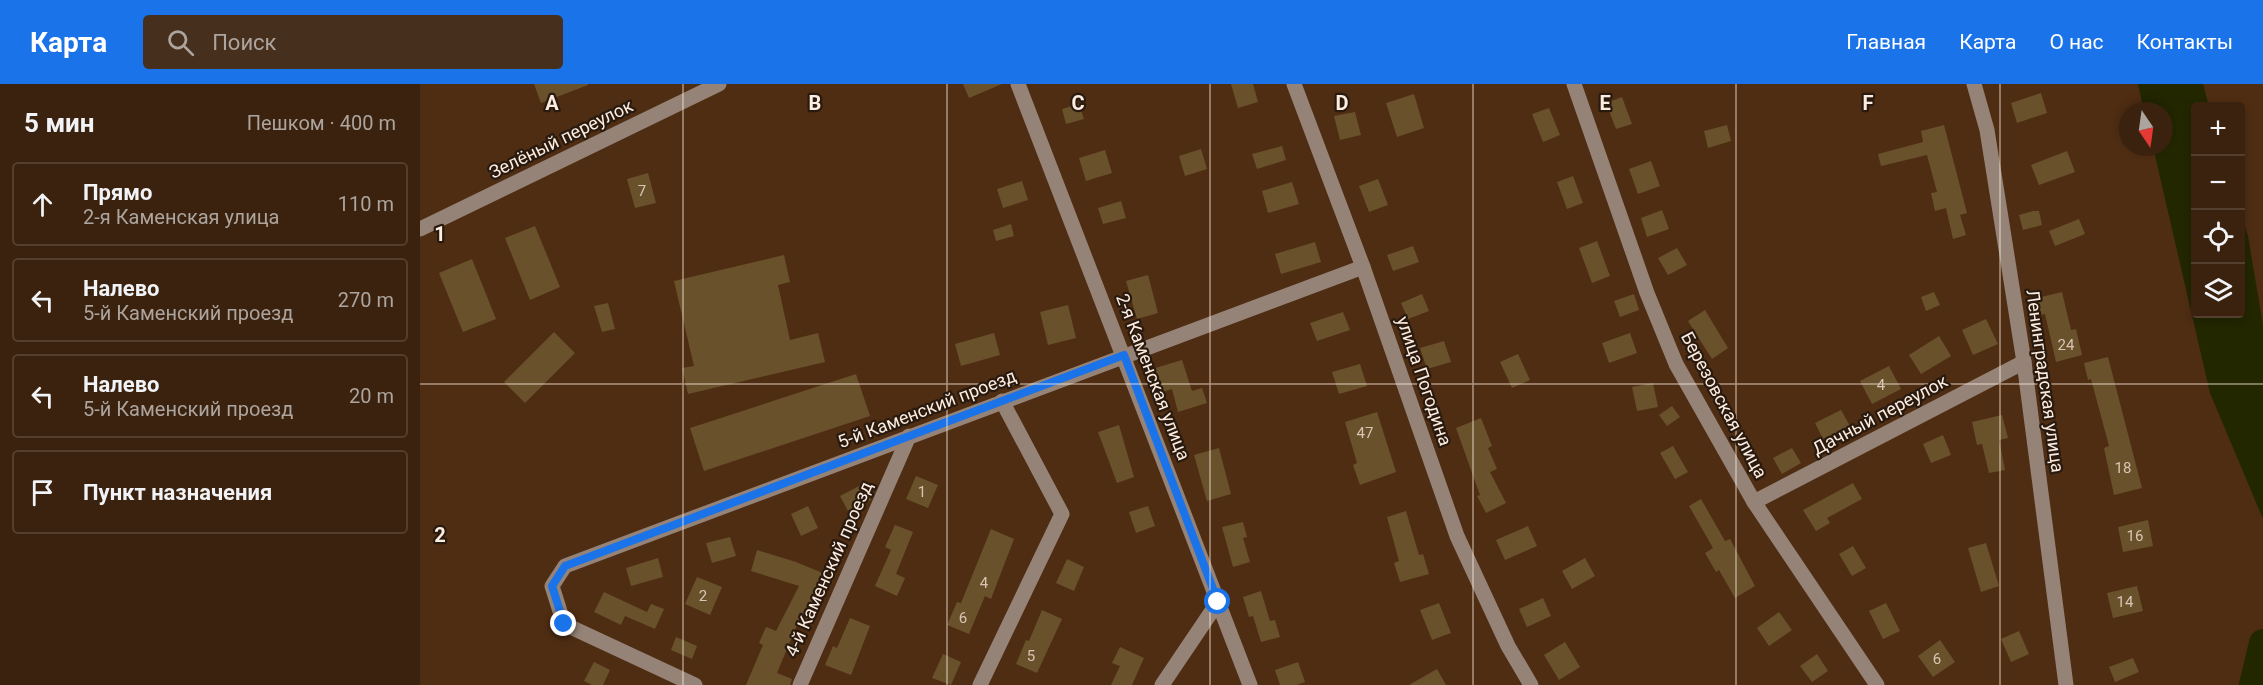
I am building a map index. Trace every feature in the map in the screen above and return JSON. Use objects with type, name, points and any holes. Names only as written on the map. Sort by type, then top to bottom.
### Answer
[{"type":"street","name":"Зелёный переулок","points":[[420,229],[719,84]]},
{"type":"street","name":"2-я Каменская улица","points":[[1018,84],[1250,685]]},
{"type":"street","name":"улица Погодина","points":[[1294,84],[1363,267],[1457,536],[1508,646],[1531,685]]},
{"type":"street","name":"Березовская улица","points":[[1574,84],[1647,293],[1676,364],[1754,502],[1870,683]]},
{"type":"street","name":"Ленинградская улица","points":[[1974,84],[1987,130],[2024,362],[2066,685]]},
{"type":"street","name":"5-й Каменский проезд","points":[[695,685],[564,624],[552,586],[565,566],[1363,267]]},
{"type":"street","name":"Дачный переулок","points":[[1754,502],[2024,362]]},
{"type":"street","points":[[980,685],[1062,514],[1002,401]]},
{"type":"street","name":"4-й Каменский проезд","points":[[800,685],[909,436]]},
{"type":"street","points":[[1162,685],[1218,602]]},
{"type":"shaded area","points":[[2138,84],[2203,84],[2208,102],[2191,102],[2191,311],[2155,156],[2173,156],[2173,102],[2142,102]]},
{"type":"shaded area","points":[[2245,226],[2263,325],[2263,519],[2210,393],[2193,318],[2245,318]]},
{"type":"building","points":[[534,84],[588,84],[588,85],[541,103]]},
{"type":"building","points":[[963,84],[1002,84],[969,98]]},
{"type":"building","points":[[1231,84],[1253,84],[1258,102],[1238,108]]},
{"type":"building","points":[[2041,93],[2047,113],[2017,123],[2011,103]]},
{"type":"building","points":[[1414,94],[1424,128],[1397,137],[1386,103]]},
{"type":"building","points":[[1622,97],[1632,124],[1616,129],[1606,103]]},
{"type":"building","points":[[1079,104],[1084,119],[1066,124],[1062,109]]},
{"type":"building","points":[[1549,108],[1560,135],[1543,142],[1532,114]]},
{"type":"building","points":[[1355,112],[1361,135],[1340,140],[1334,116]]},
{"type":"building","points":[[1727,125],[1731,141],[1708,148],[1704,131]]},
{"type":"building","points":[[1944,125],[1967,213],[1960,215],[1966,235],[1953,239],[1946,208],[1935,211],[1931,193],[1937,192],[1927,155],[1881,166],[1878,154],[1923,142],[1921,131]]},
{"type":"building","points":[[1282,146],[1286,160],[1257,169],[1252,154]]},
{"type":"building","points":[[1201,149],[1207,169],[1185,176],[1179,156]]},
{"type":"building","points":[[1105,150],[1112,173],[1086,181],[1079,158]]},
{"type":"building","points":[[2067,151],[2075,172],[2039,185],[2031,165]]},
{"type":"building","points":[[1651,161],[1660,186],[1638,194],[1629,169]]},
{"type":"building","points":[[648,173],[656,203],[635,208],[627,179]]},
{"type":"building","points":[[1573,176],[1583,203],[1567,209],[1557,182]]},
{"type":"building","points":[[1378,179],[1388,205],[1369,212],[1359,186]]},
{"type":"building","points":[[1022,181],[1028,200],[1003,208],[997,189]]},
{"type":"building","points":[[1292,182],[1299,204],[1268,213],[1262,191]]},
{"type":"building","points":[[1121,201],[1126,218],[1103,224],[1098,208]]},
{"type":"building","points":[[1662,210],[1669,229],[1647,237],[1641,218]]},
{"type":"building","points":[[2039,211],[2042,225],[2023,230],[2019,215]]},
{"type":"building","points":[[2079,219],[2085,234],[2055,246],[2049,231]]},
{"type":"building","points":[[1011,224],[1014,236],[996,241],[993,230]]},
{"type":"building","points":[[535,226],[560,287],[530,300],[505,238]]},
{"type":"building","points":[[1597,241],[1610,276],[1592,283],[1579,248]]},
{"type":"building","points":[[1315,242],[1321,262],[1281,274],[1275,254]]},
{"type":"building","points":[[1413,246],[1419,262],[1393,271],[1387,255]]},
{"type":"building","points":[[1677,248],[1687,265],[1668,275],[1658,258]]},
{"type":"building","points":[[784,255],[790,282],[778,285],[790,340],[818,333],[825,362],[688,394],[682,368],[694,366],[674,281]]},
{"type":"building","points":[[472,259],[496,319],[463,332],[439,273]]},
{"type":"building","points":[[1148,275],[1158,313],[1137,319],[1126,281]]},
{"type":"building","points":[[1934,292],[1940,305],[1926,311],[1921,297]]},
{"type":"building","points":[[2062,292],[2071,330],[2076,329],[2082,355],[2056,362],[2045,314],[2041,315],[2037,298]]},
{"type":"building","points":[[1422,294],[1429,311],[1408,319],[1401,303]]},
{"type":"building","points":[[1634,294],[1639,310],[1620,317],[1614,301]]},
{"type":"building","points":[[608,303],[615,329],[602,332],[594,306]]},
{"type":"building","points":[[1068,305],[1076,338],[1048,345],[1040,312]]},
{"type":"building","points":[[1705,310],[1728,348],[1712,359],[1688,321]]},
{"type":"building","points":[[1343,312],[1350,330],[1317,341],[1310,323]]},
{"type":"building","points":[[1986,319],[1998,344],[1973,355],[1962,330]]},
{"type":"building","points":[[554,332],[575,353],[525,403],[504,382]]},
{"type":"building","points":[[994,333],[1000,355],[961,366],[955,344]]},
{"type":"building","points":[[1630,333],[1637,353],[1609,363],[1602,343]]},
{"type":"building","points":[[1939,336],[1951,356],[1921,374],[1909,355]]},
{"type":"building","points":[[1444,341],[1451,362],[1427,369],[1420,348]]},
{"type":"building","points":[[1518,354],[1530,380],[1512,388],[1500,362]]},
{"type":"building","points":[[2108,357],[2142,488],[2114,495],[2104,448],[2109,446],[2091,379],[2088,380],[2084,363]]},
{"type":"building","points":[[1182,360],[1192,391],[1202,388],[1207,403],[1178,412],[1172,389],[1159,393],[1152,369]]},
{"type":"building","points":[[1360,364],[1367,386],[1339,394],[1332,372]]},
{"type":"building","points":[[1889,366],[1901,389],[1872,404],[1860,381]]},
{"type":"building","points":[[856,374],[870,416],[704,471],[690,428]]},
{"type":"building","points":[[1653,383],[1658,407],[1637,411],[1632,387]]},
{"type":"building","points":[[1672,406],[1680,417],[1667,426],[1659,415]]},
{"type":"building","points":[[1841,410],[1850,426],[1823,439],[1815,423]]},
{"type":"building","points":[[1377,412],[1396,472],[1360,485],[1353,465],[1357,463],[1345,422]]},
{"type":"building","points":[[2002,415],[2008,438],[1999,440],[2005,470],[1989,473],[1982,444],[1977,445],[1972,422]]},
{"type":"building","points":[[1481,418],[1492,446],[1488,448],[1497,469],[1490,472],[1506,503],[1486,513],[1477,496],[1480,495],[1456,428]]},
{"type":"building","points":[[1119,425],[1134,477],[1117,483],[1098,432]]},
{"type":"building","points":[[1943,435],[1951,455],[1931,463],[1923,444]]},
{"type":"building","points":[[1673,446],[1688,472],[1675,479],[1660,453]]},
{"type":"building","points":[[1219,448],[1231,494],[1207,501],[1194,455]]},
{"type":"building","points":[[1792,448],[1801,463],[1782,474],[1773,458]]},
{"type":"building","points":[[916,476],[938,485],[928,508],[906,499]]},
{"type":"building","points":[[1853,483],[1862,499],[1827,518],[1830,523],[1816,531],[1803,510]]},
{"type":"building","points":[[863,484],[871,500],[848,511],[840,496]]},
{"type":"building","points":[[1701,499],[1725,541],[1730,539],[1755,586],[1735,598],[1719,570],[1716,572],[1705,553],[1713,548],[1689,506]]},
{"type":"building","points":[[808,506],[818,528],[801,536],[791,514]]},
{"type":"building","points":[[1148,506],[1155,526],[1136,533],[1129,512]]},
{"type":"building","points":[[1406,511],[1419,555],[1423,554],[1429,574],[1400,582],[1394,563],[1399,561],[1387,517]]},
{"type":"building","points":[[2148,520],[2153,546],[2123,552],[2118,527]]},
{"type":"building","points":[[1243,522],[1247,537],[1243,538],[1250,562],[1233,567],[1222,527]]},
{"type":"building","points":[[895,525],[913,532],[896,574],[905,578],[897,596],[875,586],[891,550],[885,547]]},
{"type":"building","points":[[1528,526],[1537,546],[1505,560],[1496,540]]},
{"type":"building","points":[[991,529],[1014,539],[991,599],[985,596],[969,634],[947,625],[957,602],[961,603]]},
{"type":"building","points":[[730,537],[736,556],[712,563],[706,543]]},
{"type":"building","points":[[1986,543],[1999,586],[1981,592],[1968,548]]},
{"type":"building","points":[[1853,546],[1866,568],[1852,576],[1839,554]]},
{"type":"building","points":[[757,550],[825,574],[813,602],[817,604],[807,624],[799,620],[777,673],[792,679],[790,685],[746,685],[763,645],[759,643],[766,627],[776,631],[799,586],[751,571]]},
{"type":"building","points":[[658,558],[663,577],[631,586],[626,568]]},
{"type":"building","points":[[1585,558],[1595,576],[1572,589],[1562,571]]},
{"type":"building","points":[[1067,559],[1084,567],[1074,591],[1056,583]]},
{"type":"building","points":[[697,577],[722,587],[710,615],[685,604]]},
{"type":"building","points":[[2137,586],[2143,611],[2113,618],[2107,593]]},
{"type":"building","points":[[1261,591],[1270,621],[1275,620],[1280,637],[1261,642],[1253,616],[1249,617],[1243,597]]},
{"type":"building","points":[[604,592],[647,612],[651,604],[664,609],[655,629],[625,616],[621,625],[594,612]]},
{"type":"building","points":[[1543,598],[1551,616],[1527,627],[1519,609]]},
{"type":"building","points":[[1439,603],[1451,633],[1432,640],[1420,610]]},
{"type":"building","points":[[1886,603],[1900,631],[1883,639],[1869,611]]},
{"type":"building","points":[[1042,610],[1062,619],[1037,673],[1016,664]]},
{"type":"building","points":[[1779,612],[1792,630],[1769,646],[1757,628]]},
{"type":"building","points":[[850,618],[870,626],[851,675],[825,665],[833,646],[837,648]]},
{"type":"building","points":[[2019,631],[2029,654],[2011,662],[2001,639]]},
{"type":"building","points":[[676,637],[697,646],[692,659],[671,650]]},
{"type":"building","points":[[1940,640],[1955,662],[1933,677],[1918,656]]},
{"type":"building","points":[[1565,642],[1580,667],[1559,680],[1544,655]]},
{"type":"building","points":[[1120,647],[1144,658],[1132,685],[1111,685],[1120,666],[1112,663]]},
{"type":"building","points":[[943,654],[961,662],[951,685],[932,678]]},
{"type":"building","points":[[1817,654],[1828,671],[1812,682],[1800,666]]},
{"type":"building","points":[[2133,658],[2139,672],[2115,682],[2109,667]]},
{"type":"building","points":[[594,662],[610,670],[603,685],[592,685],[584,681]]},
{"type":"building","points":[[1298,662],[1305,682],[1297,685],[1280,685],[1275,670]]},
{"type":"building","points":[[1437,669],[1446,685],[1409,685]]},
{"type":"waterway","points":[[2253,685],[2263,643]]},
{"type":"route","points":[[564,624],[552,586],[565,566],[1124,355],[1218,602]]}]
